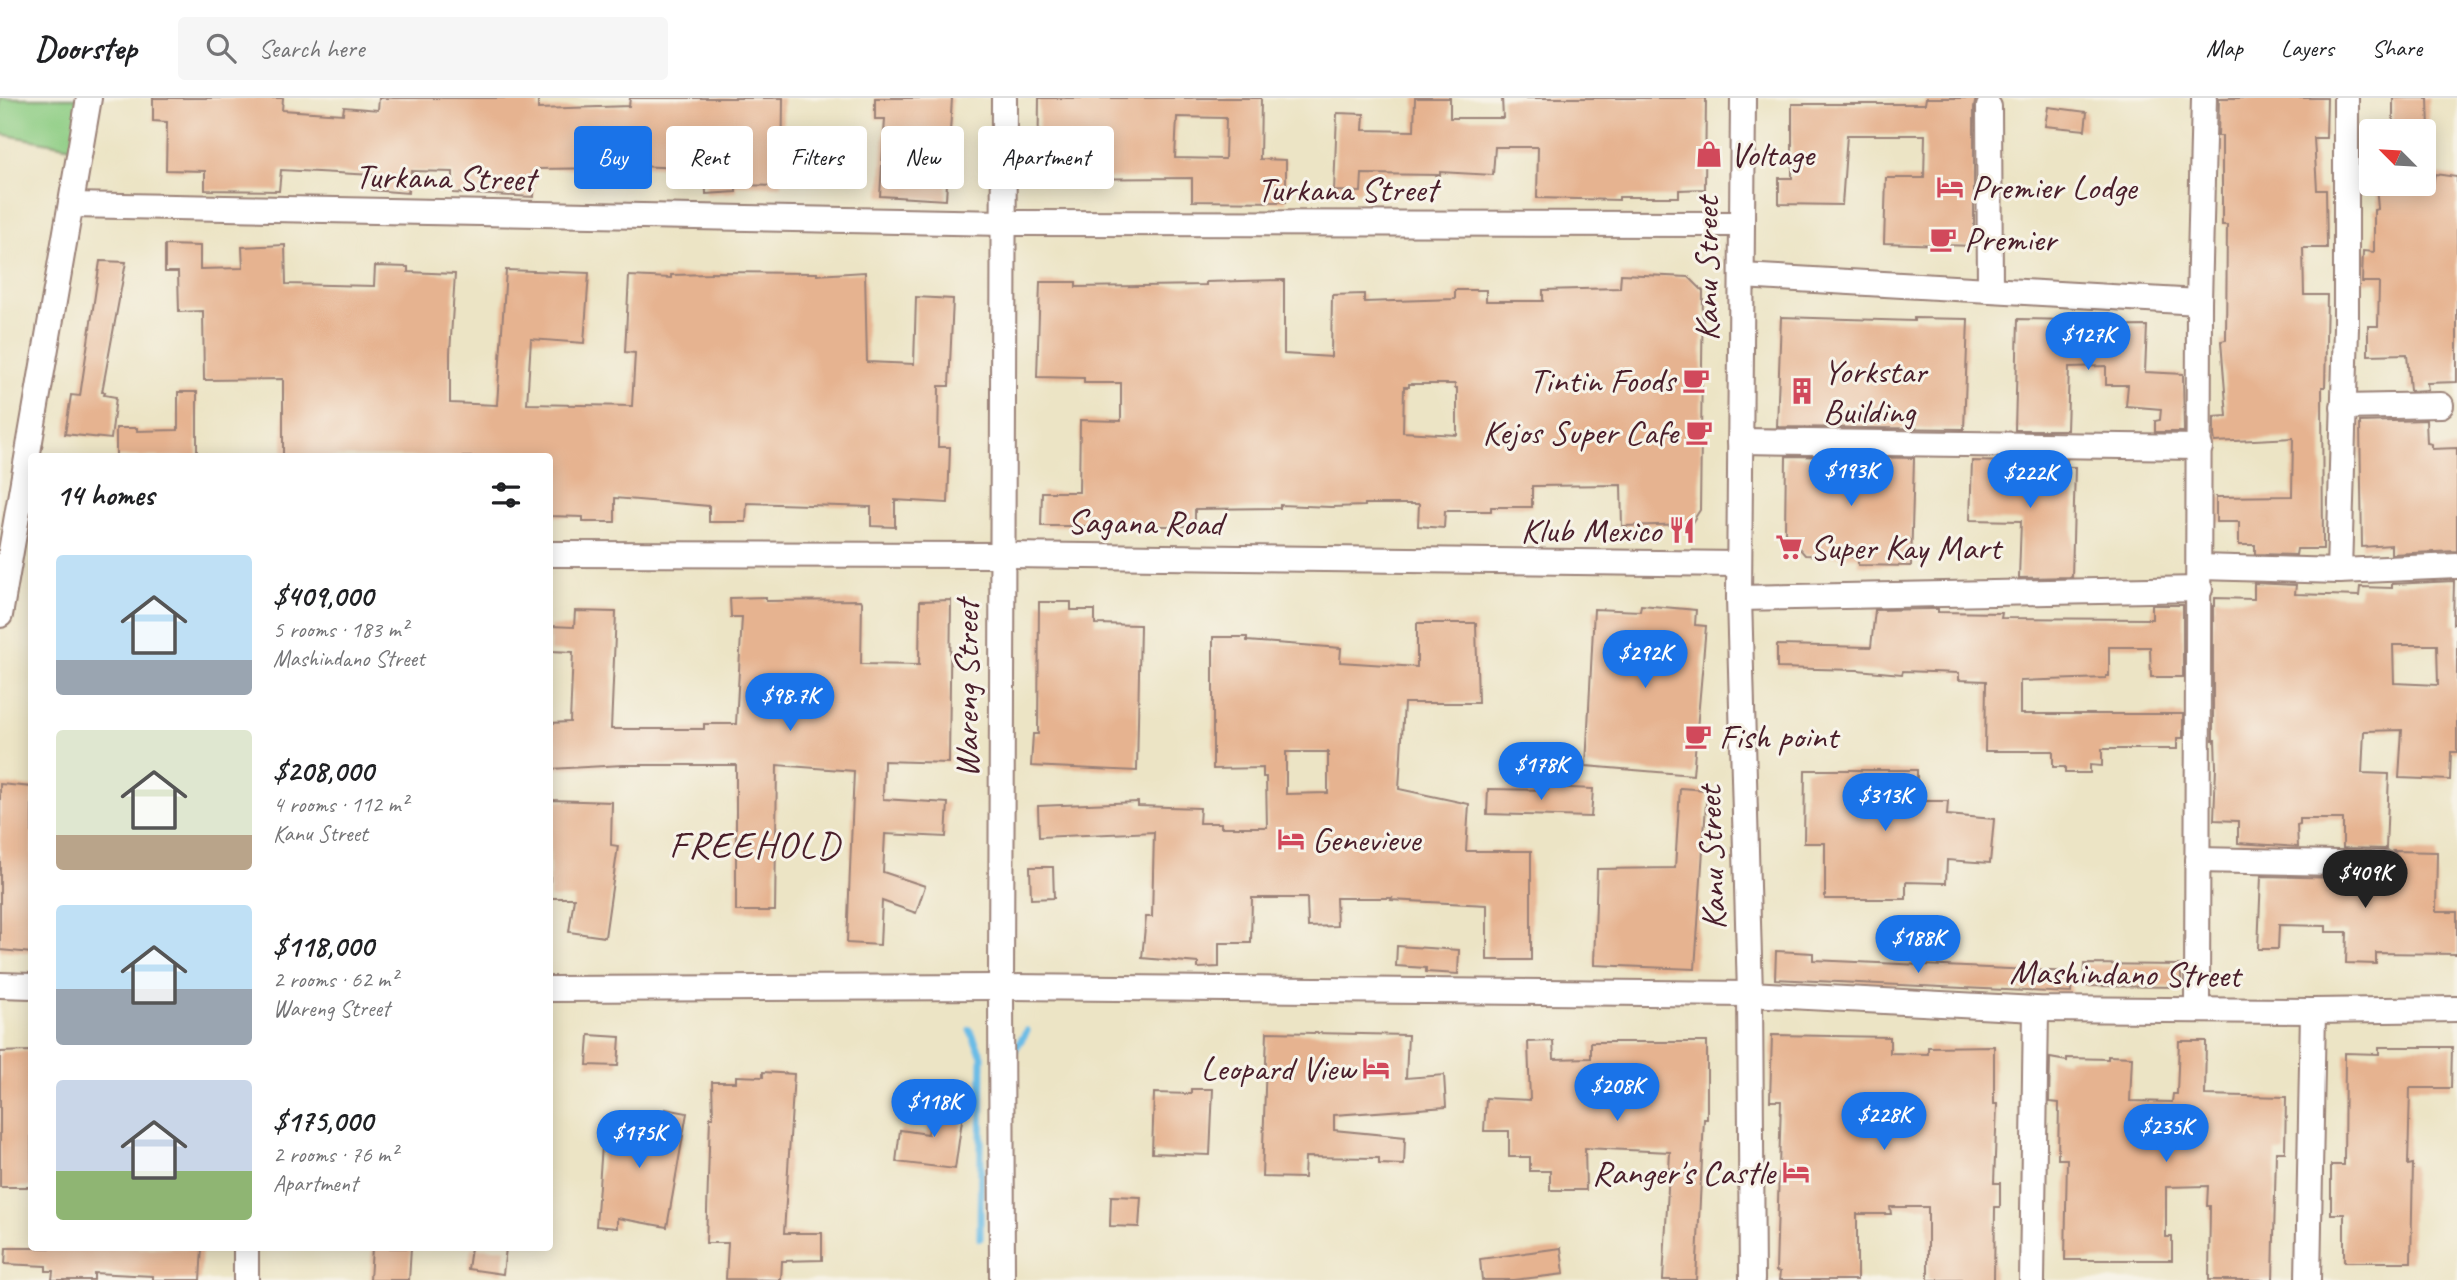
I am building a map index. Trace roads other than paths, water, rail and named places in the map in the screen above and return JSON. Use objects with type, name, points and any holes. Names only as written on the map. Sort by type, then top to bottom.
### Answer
[{"type":"street","points":[[35,453],[89,98]]},
{"type":"street","name":"Wareng Street","points":[[1002,1280],[1004,98]]},
{"type":"street","name":"Kanu Street","points":[[1743,98],[1739,598],[1750,994],[1752,1280]]},
{"type":"street","points":[[2197,1010],[2199,302],[2204,98]]},
{"type":"street","points":[[2339,571],[2346,327],[2346,98]]},
{"type":"street","points":[[1989,107],[1990,290]]},
{"type":"street","name":"Turkana Street","points":[[71,205],[1004,223],[1742,224]]},
{"type":"street","points":[[1742,276],[2199,302]]},
{"type":"street","points":[[2343,407],[2441,405]]},
{"type":"street","points":[[1740,441],[2200,447]]},
{"type":"street","points":[[0,615],[21,554],[28,505]]},
{"type":"street","name":"Sagana Road","points":[[553,554],[1002,555],[1739,564]]},
{"type":"street","points":[[1739,598],[2457,566]]},
{"type":"street","points":[[2197,860],[2385,864]]},
{"type":"street","points":[[0,985],[28,986]]},
{"type":"street","name":"Mashindano Street","points":[[553,989],[1001,987],[1750,994],[2036,1009],[2457,1009]]},
{"type":"street","points":[[2032,1280],[2036,1009]]},
{"type":"street","points":[[2308,1280],[2313,1011]]},
{"type":"street","points":[[246,1251],[246,1280]]},
{"type":"waterway","points":[[970,1030],[982,1056],[980,1238]]},
{"type":"waterway","points":[[1013,1068],[1014,1051],[1027,1031]]},
{"type":"place","name":"Voltage","points":[[1709,154]]},
{"type":"place","name":"Premier Lodge","points":[[1950,187]]},
{"type":"place","name":"Premier","points":[[1943,239]]},
{"type":"place","name":"Tintin Foods","points":[[1696,380]]},
{"type":"place","name":"Yorkstar Building","points":[[1802,391]]},
{"type":"place","name":"Kejos Super Cafe","points":[[1699,432]]},
{"type":"place","name":"Klub Mexico","points":[[1682,530]]},
{"type":"place","name":"Super Kay Mart","points":[[1789,547]]},
{"type":"place","name":"Fish point","points":[[1698,736]]},
{"type":"place","name":"Genevieve","points":[[1291,839]]},
{"type":"place","name":"Leopard View","points":[[1376,1068]]},
{"type":"place","name":"Ranger's Castle","points":[[1796,1172]]},
{"type":"district","name":"FREEHOLD","points":[[755,844]]}]
